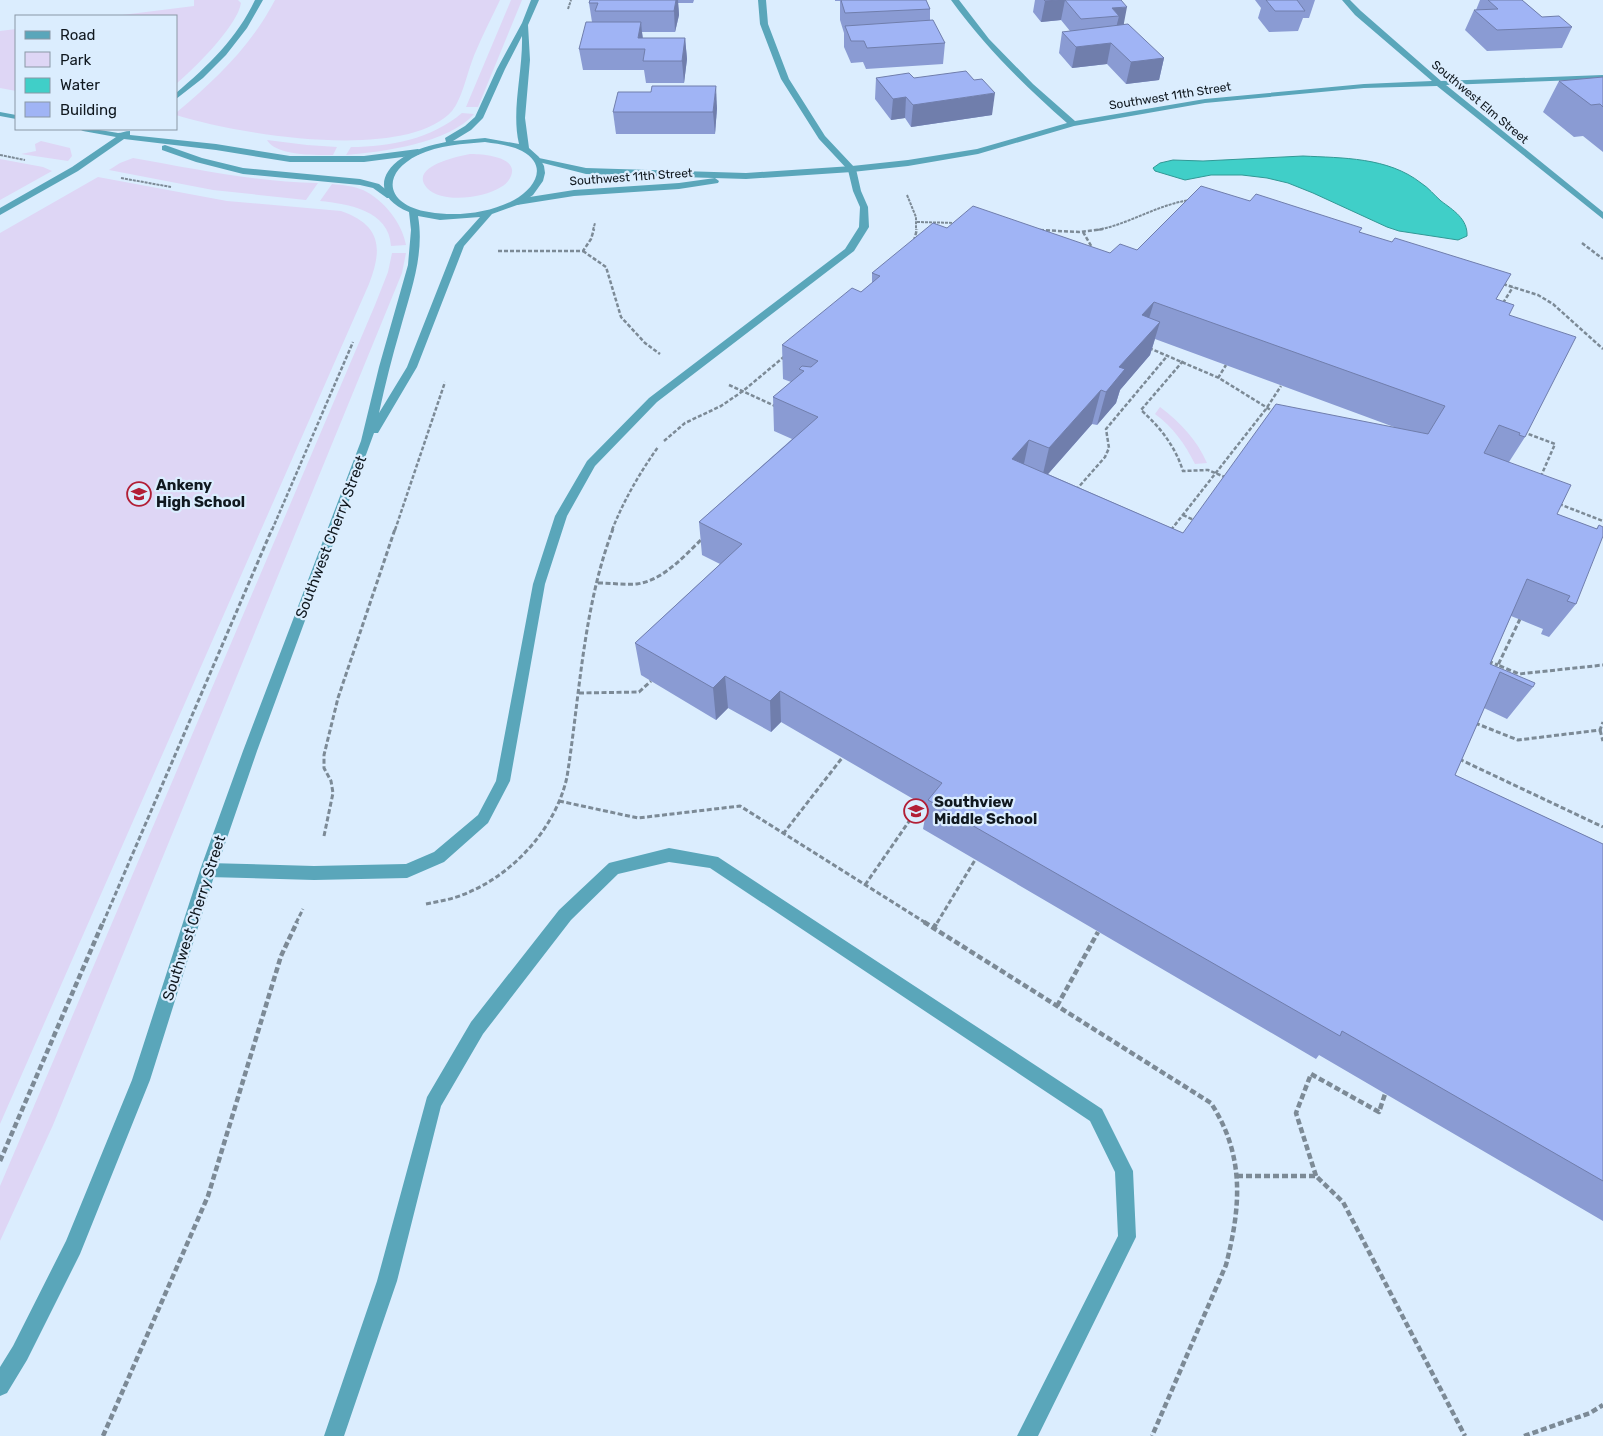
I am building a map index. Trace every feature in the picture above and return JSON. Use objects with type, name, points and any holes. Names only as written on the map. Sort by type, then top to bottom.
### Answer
[{"type":"street","points":[[178,95],[192,84],[229,46],[251,16],[259,0]]},
{"type":"street","points":[[437,146],[468,128],[479,118],[501,69],[526,23],[535,0]]},
{"type":"street","points":[[208,870],[314,873],[407,871],[439,856],[484,819],[503,781],[539,584],[561,516],[591,464],[653,400],[849,250],[864,227],[864,206],[857,191],[852,169],[822,137],[785,78],[764,24],[762,0]]},
{"type":"street","points":[[955,0],[986,40],[1030,86],[1073,124]]},
{"type":"street","name":"Southwest Elm Street","points":[[1346,0],[1358,13],[1440,84],[1603,216]]},
{"type":"street","points":[[525,150],[521,137],[520,123],[526,65],[526,23]]},
{"type":"street","name":"Southwest 11th Street","points":[[517,202],[574,193],[679,186],[746,176],[852,169],[908,163],[978,151],[1073,124],[1205,102],[1364,86],[1603,77]]},
{"type":"street","points":[[0,114],[15,117]]},
{"type":"street","points":[[89,130],[146,140],[216,147],[290,159],[364,159],[418,152],[461,141],[485,140],[508,143],[525,150],[539,161],[542,171],[539,182],[531,192],[517,202],[489,212],[462,216],[436,216],[413,211],[399,205],[376,186],[360,182],[243,171],[199,160],[146,140]]},
{"type":"street","points":[[0,212],[75,169],[133,130]]},
{"type":"street","points":[[390,196],[387,184],[391,173],[402,162],[418,152]]},
{"type":"street","name":"Southwest 11th Street","points":[[539,161],[600,172],[746,176]]},
{"type":"street","name":"Southwest Cherry Street","points":[[0,1386],[20,1353],[73,1247],[131,1106],[208,870],[250,751],[368,441],[384,367],[414,265],[416,230],[413,211]]},
{"type":"street","name":"Southwest Cherry Street","points":[[368,441],[412,367],[460,245],[489,212]]},
{"type":"street","points":[[334,1436],[387,1281],[433,1103],[476,1028],[565,915],[614,868],[669,855],[713,862],[1096,1114],[1124,1171],[1127,1237],[1027,1436]]},
{"type":"path","points":[[568,9],[571,0]]},
{"type":"path","points":[[905,193],[916,214],[917,222],[912,246]]},
{"type":"path","points":[[1034,229],[1083,232],[1116,225],[1173,203],[1198,199]]},
{"type":"path","points":[[583,250],[591,238],[595,222]]},
{"type":"path","points":[[917,222],[962,223]]},
{"type":"path","points":[[1083,232],[1096,254]]},
{"type":"path","points":[[490,251],[583,250],[606,267],[621,317],[645,343],[665,357]]},
{"type":"path","points":[[1498,283],[1538,295],[1553,304],[1603,349]]},
{"type":"path","points":[[1499,311],[1513,287]]},
{"type":"path","points":[[0,1161],[357,334]]},
{"type":"path","points":[[1142,345],[1183,361],[1218,378],[1266,409],[1275,412]]},
{"type":"path","points":[[743,391],[787,355]]},
{"type":"path","points":[[1071,496],[1105,457],[1109,448],[1106,430],[1168,355]]},
{"type":"path","points":[[1183,361],[1141,410],[1159,428],[1174,449],[1184,471],[1208,470],[1232,480]]},
{"type":"path","points":[[1218,378],[1226,365]]},
{"type":"path","points":[[322,844],[333,793],[331,781],[324,768],[324,755],[338,698],[445,381]]},
{"type":"path","points":[[727,384],[776,407]]},
{"type":"path","points":[[1171,531],[1266,409],[1281,386]]},
{"type":"path","points":[[1523,432],[1555,444],[1541,478]]},
{"type":"path","points":[[1551,501],[1603,521]]},
{"type":"path","points":[[1183,516],[1201,523]]},
{"type":"path","points":[[598,583],[640,583],[655,578],[672,566],[708,532]]},
{"type":"path","points":[[1498,665],[1520,619]]},
{"type":"path","points":[[1482,658],[1520,674],[1603,665]]},
{"type":"path","points":[[578,693],[639,692],[651,681]]},
{"type":"path","points":[[1468,720],[1518,740],[1600,730]]},
{"type":"path","points":[[1603,722],[1600,730],[1603,741]]},
{"type":"path","points":[[1452,756],[1603,827]]},
{"type":"path","points":[[782,834],[842,758]]},
{"type":"path","points":[[865,885],[921,804]]},
{"type":"path","points":[[933,929],[975,860]]},
{"type":"path","points":[[103,1436],[208,1196],[281,956],[304,907]]},
{"type":"path","points":[[1057,1006],[1098,932]]},
{"type":"path","points":[[1385,1094],[1379,1112],[1311,1074],[1296,1113],[1316,1176],[1343,1202],[1465,1436]]},
{"type":"path","points":[[1237,1176],[1316,1176]]},
{"type":"path","points":[[1524,1436],[1590,1413],[1603,1405]]},
{"type":"green space","points":[[194,0],[238,0],[241,3],[232,23],[224,34],[204,58],[178,82],[178,15],[122,15],[194,6]]},
{"type":"green space","points":[[275,0],[500,0],[476,51],[456,105],[452,111],[429,127],[397,136],[360,140],[319,140],[238,130],[178,116],[178,111],[232,61],[265,17]]},
{"type":"green space","points":[[511,0],[522,0],[478,107],[466,107]]},
{"type":"green space","points":[[15,29],[15,91],[0,88],[0,31]]},
{"type":"green space","points":[[462,113],[474,114],[463,124],[432,139],[396,148],[346,155],[351,147],[395,143],[424,135],[450,122]]},
{"type":"green space","points":[[267,140],[337,147],[333,155],[297,154],[279,149]]},
{"type":"green space","points":[[41,141],[70,148],[72,156],[68,161],[21,154],[36,151],[35,144]]},
{"type":"green space","points":[[470,154],[498,158],[510,164],[512,169],[509,180],[494,191],[463,198],[442,196],[427,188],[423,181],[424,174],[429,169],[446,160]]},
{"type":"green space","points":[[133,158],[249,178],[318,183],[306,200],[213,190],[109,170]]},
{"type":"green space","points":[[0,159],[43,167],[52,171],[0,200]]},
{"type":"green space","name":"Ankeny High School","points":[[98,177],[227,201],[341,211],[364,223],[371,231],[377,249],[376,259],[369,284],[0,1124],[0,233]]},
{"type":"green space","points":[[332,184],[348,186],[371,194],[391,213],[401,229],[406,245],[391,246],[389,234],[383,224],[365,211],[343,204],[320,201]]},
{"type":"green space","points":[[392,253],[406,253],[402,273],[53,1125],[0,1241],[0,1186],[375,305],[388,272]]},
{"type":"green space","points":[[1160,407],[1188,432],[1207,463],[1195,464],[1178,436],[1155,414]]},
{"type":"water","points":[[1303,156],[1364,160],[1408,174],[1427,187],[1459,215],[1467,230],[1467,236],[1458,240],[1399,231],[1313,193],[1288,183],[1267,178],[1242,175],[1211,175],[1185,180],[1155,171],[1153,168],[1160,163],[1173,160],[1203,161]]},
{"type":"building","points":[[590,0],[676,0],[674,11],[595,11],[598,3],[589,3]]},
{"type":"building","points":[[841,0],[926,0],[930,9],[845,13]]},
{"type":"building","points":[[1065,0],[1121,0],[1127,7],[1112,8],[1119,16],[1081,19]]},
{"type":"building","points":[[1266,0],[1297,0],[1305,11],[1275,11]]},
{"type":"building","points":[[1488,0],[1522,0],[1542,17],[1559,16],[1572,27],[1497,30],[1474,10],[1498,9]]},
{"type":"building","points":[[933,20],[945,43],[867,48],[864,41],[851,41],[845,26]]},
{"type":"building","points":[[586,22],[641,22],[638,38],[685,38],[682,61],[643,61],[645,49],[579,49]]},
{"type":"building","points":[[1128,24],[1164,58],[1131,62],[1111,43],[1076,47],[1062,32]]},
{"type":"building","points":[[966,71],[974,80],[982,79],[995,93],[913,105],[906,97],[893,99],[876,78],[909,73],[914,78]]},
{"type":"building","points":[[1603,77],[1603,107],[1600,104],[1591,105],[1559,81]]},
{"type":"building","points":[[652,86],[716,86],[713,112],[613,112],[618,92],[651,92]]},
{"type":"building","name":"Southview Middle School","points":[[1201,186],[1250,201],[1256,194],[1362,228],[1359,232],[1392,242],[1395,238],[1511,274],[1496,299],[1514,305],[1509,315],[1576,337],[1525,437],[1519,435],[1520,433],[1499,425],[1484,453],[1571,485],[1557,514],[1597,529],[1599,525],[1603,527],[1603,536],[1576,604],[1567,601],[1570,596],[1527,579],[1490,664],[1535,683],[1533,687],[1500,672],[1455,775],[1603,844],[1603,1181],[1342,1031],[1340,1036],[928,800],[942,783],[780,691],[770,701],[725,676],[713,688],[635,643],[742,544],[699,522],[818,417],[773,397],[804,371],[799,369],[802,366],[811,367],[818,361],[782,345],[852,288],[861,292],[880,276],[872,273],[933,223],[947,228],[973,206],[1110,253],[1120,244],[1137,250]],"holes":[[[1154,302],[1445,406],[1428,434],[1276,404],[1183,533],[1012,459],[1029,440],[1049,448],[1101,390],[1106,392],[1125,369],[1119,367],[1160,322],[1142,315]]]},
{"type":"place","name":"Ankeny High School","points":[[139,494]]},
{"type":"place","name":"Southview Middle School","points":[[916,811]]}]
